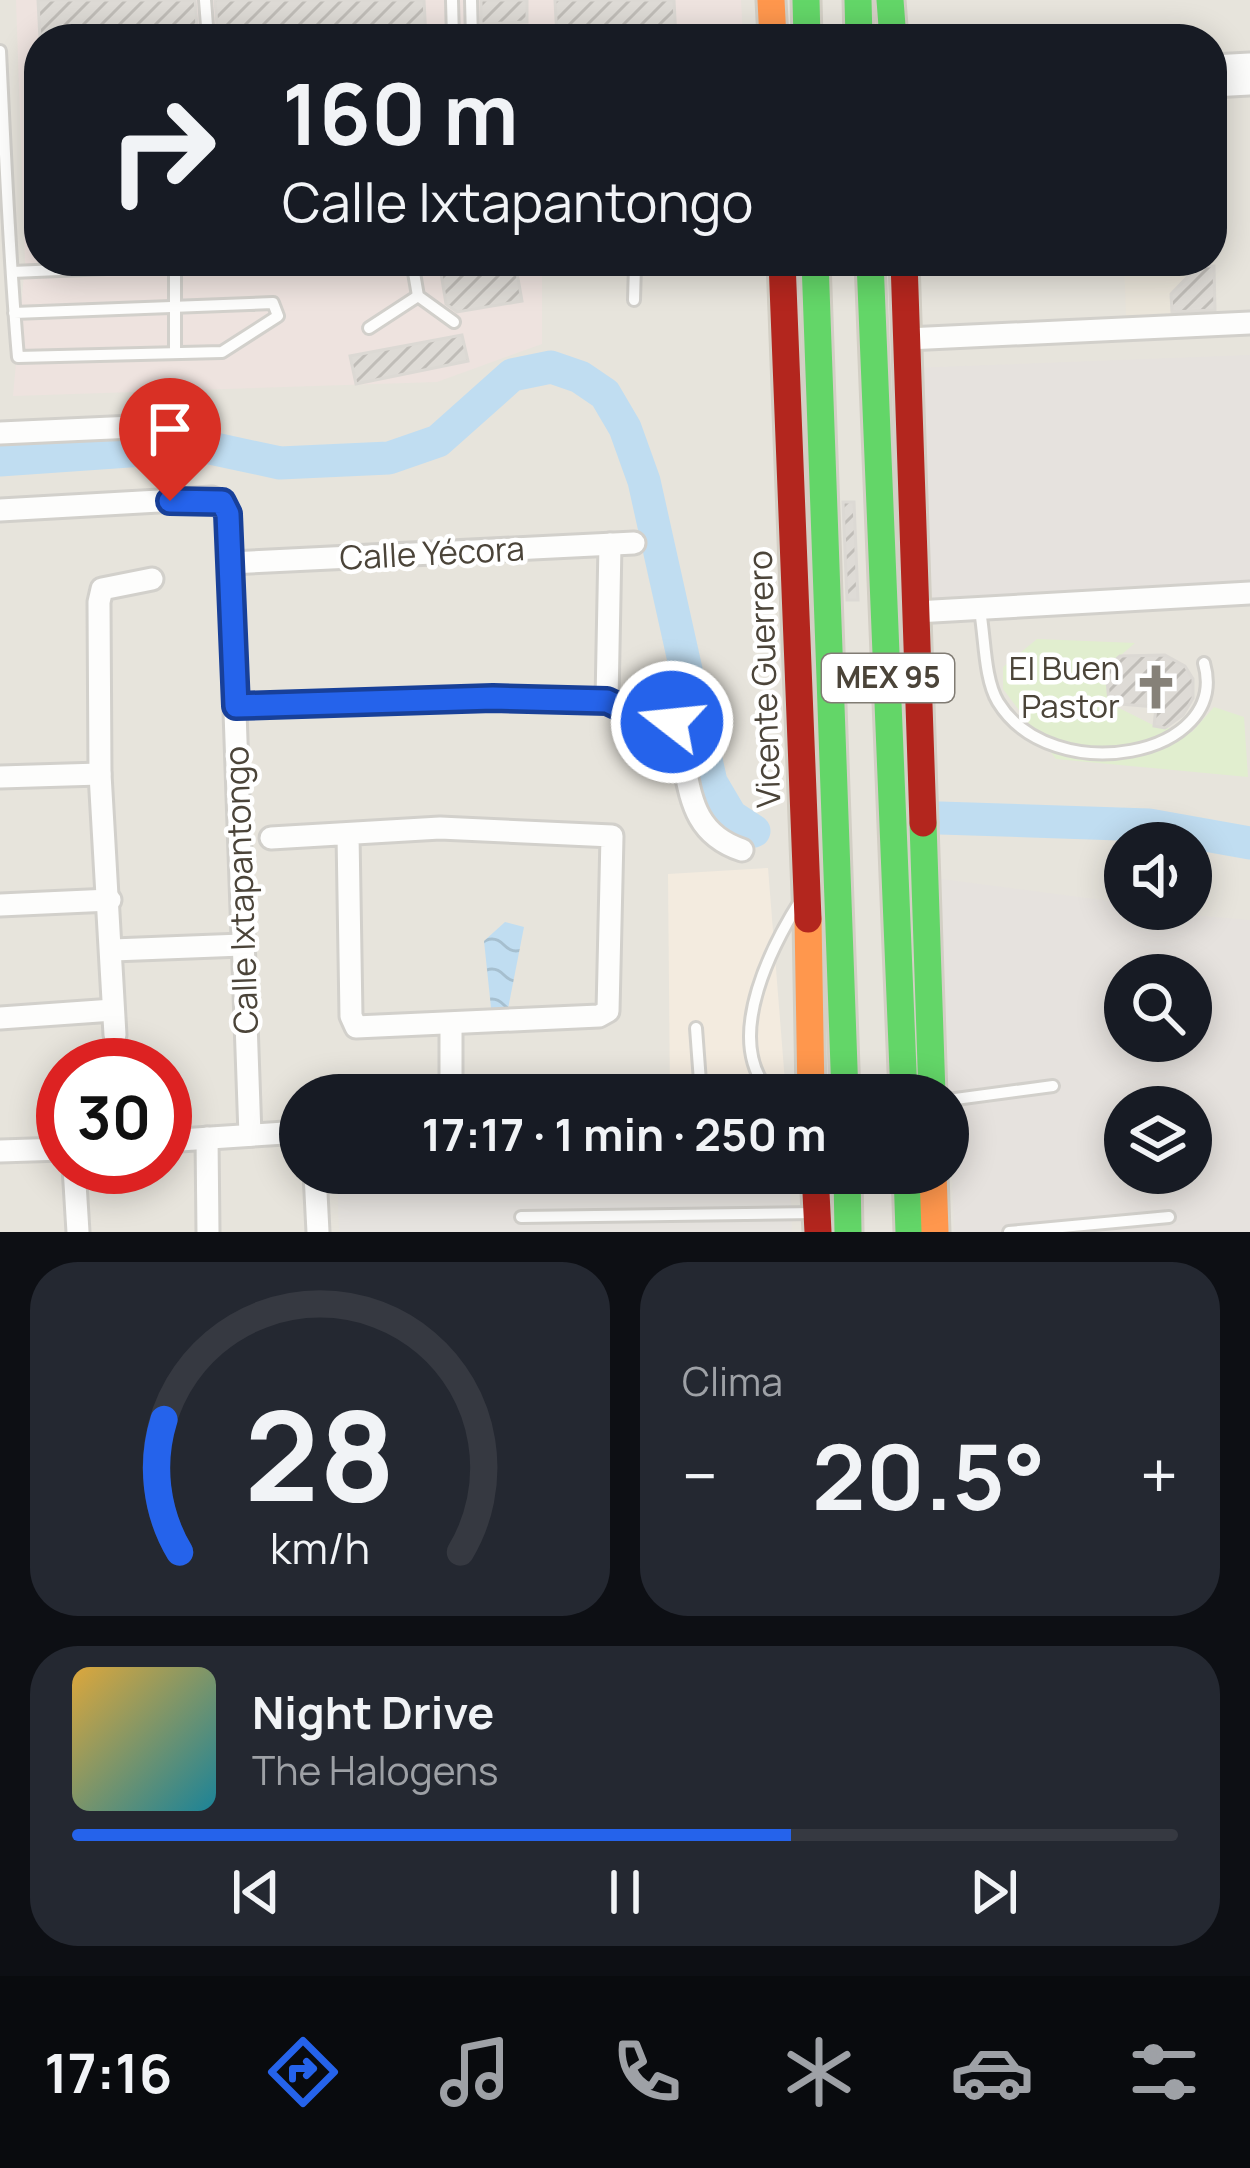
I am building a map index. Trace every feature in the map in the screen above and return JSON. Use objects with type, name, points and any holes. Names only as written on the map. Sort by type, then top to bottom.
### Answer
[{"type":"main road","name":"Vicente Guerrero","points":[[783,276],[811,1074]]},
{"type":"main road","name":"MEX 95","points":[[816,276],[844,1074]]},
{"type":"main road","name":"MEX 95","points":[[871,276],[903,1074]]},
{"type":"main road","points":[[905,276],[931,1074]]},
{"type":"main road","points":[[878,420],[910,417]]},
{"type":"main road","points":[[844,1194],[848,1232]]},
{"type":"main road","points":[[908,1194],[909,1232]]},
{"type":"main road","points":[[933,1194],[934,1232]]},
{"type":"street","points":[[907,339],[1250,323]]},
{"type":"street","points":[[0,434],[178,425]]},
{"type":"street","name":"Calle Ixtapantongo","points":[[0,510],[222,502],[230,563],[250,1135]]},
{"type":"street","name":"Calle Yécora","points":[[230,563],[634,543]]},
{"type":"street","points":[[607,701],[610,544]]},
{"type":"street","points":[[116,1035],[100,774],[98,602],[102,590],[113,584],[152,579]]},
{"type":"street","points":[[916,612],[1250,593]]},
{"type":"street","points":[[236,706],[493,698],[607,701],[624,709],[666,712],[696,814],[721,843],[742,850]]},
{"type":"street","points":[[0,777],[100,774]]},
{"type":"street","points":[[272,838],[440,828],[612,836],[608,1011],[356,1027],[351,1016],[348,834]]},
{"type":"street","points":[[0,905],[110,900]]},
{"type":"street","points":[[112,950],[242,945]]},
{"type":"street","points":[[0,1018],[113,1010]]},
{"type":"street","points":[[451,1024],[451,1074]]},
{"type":"street","points":[[192,1139],[279,1133]]},
{"type":"street","points":[[207,1138],[208,1232]]},
{"type":"street","points":[[0,1151],[36,1150]]},
{"type":"street","points":[[76,1194],[78,1232]]},
{"type":"street","points":[[316,1194],[317,1232]]},
{"type":"lane","points":[[0,51],[11,272],[14,314],[18,357],[232,350],[278,316],[273,303],[14,314]]},
{"type":"lane","points":[[11,272],[24,272]]},
{"type":"lane","points":[[174,276],[175,353]]},
{"type":"lane","points":[[415,276],[418,296],[454,322]]},
{"type":"lane","points":[[634,300],[635,276]]},
{"type":"lane","points":[[369,328],[418,296]]},
{"type":"lane","points":[[980,610],[995,698],[1014,723],[1057,750],[1128,753],[1167,738],[1194,718],[1209,679],[1204,663]]},
{"type":"lane","points":[[756,1074],[752,1012],[769,950],[807,891]]},
{"type":"lane","points":[[696,1028],[699,1074]]},
{"type":"lane","points":[[969,1097],[1053,1086]]},
{"type":"lane","points":[[521,1217],[818,1222]]},
{"type":"lane","points":[[1009,1232],[1169,1217]]},
{"type":"shaded area","points":[[0,0],[1250,0],[1250,1232],[0,1232]]},
{"type":"shaded area","points":[[16,0],[741,0],[742,24],[24,24],[24,234]]},
{"type":"shaded area","points":[[24,274],[542,276],[542,344],[437,382],[13,396]]},
{"type":"shaded area","points":[[1125,276],[1214,276],[1215,312],[1126,316]]},
{"type":"shaded area","points":[[1250,355],[1250,583],[918,602],[911,368]]},
{"type":"shaded area","points":[[768,868],[784,1074],[670,1074],[668,874]]},
{"type":"shaded area","points":[[941,879],[1104,900],[1104,930],[1212,930],[1212,917],[1250,920],[1250,1232],[954,1232],[953,1194],[969,1194],[969,1074],[948,1074]]},
{"type":"shaded area","points":[[338,1194],[791,1194],[792,1232],[339,1232]]},
{"type":"green space","points":[[1037,639],[1135,643],[1106,668],[1109,703],[1155,726],[1192,732],[1214,707],[1244,717],[1248,777],[1056,759],[1003,689],[1003,667]]},
{"type":"water","points":[[505,922],[524,927],[506,1019],[492,1017],[484,941]]},
{"type":"building","points":[[38,0],[195,0],[197,24],[39,24]]},
{"type":"building","points":[[215,0],[424,0],[425,24],[217,24]]},
{"type":"building","points":[[481,0],[527,0],[527,22],[481,24]]},
{"type":"building","points":[[555,0],[674,0],[675,24],[556,24]]},
{"type":"building","points":[[441,276],[518,276],[522,301],[457,312],[446,304]]},
{"type":"building","points":[[1188,276],[1214,276],[1215,310],[1172,312],[1171,294]]},
{"type":"building","points":[[462,335],[468,361],[356,384],[350,356]]},
{"type":"building","points":[[843,502],[854,502],[858,600],[847,600]]},
{"type":"building","points":[[1165,655],[1185,666],[1193,679],[1193,698],[1183,715],[1165,728],[1154,726],[1156,707],[1109,703],[1106,668],[1120,656]]},
{"type":"waterway","points":[[0,460],[201,446],[280,463],[389,458],[438,441],[512,375],[551,367],[580,377],[605,394],[625,428],[644,481],[711,782],[731,816],[754,831]]},
{"type":"waterway","points":[[940,818],[1149,825],[1250,843]]},
{"type":"traffic: fast","points":[[806,0],[807,24]]},
{"type":"traffic: fast","points":[[858,0],[859,24]]},
{"type":"traffic: fast","points":[[890,0],[892,24]]},
{"type":"traffic: fast","points":[[816,276],[844,1074]]},
{"type":"traffic: fast","points":[[871,276],[903,1074]]},
{"type":"traffic: fast","points":[[923,823],[931,1074]]},
{"type":"traffic: fast","points":[[847,1194],[848,1232]]},
{"type":"traffic: fast","points":[[908,1194],[909,1232]]},
{"type":"traffic: slow","points":[[771,0],[772,24]]},
{"type":"traffic: slow","points":[[808,919],[811,1074]]},
{"type":"traffic: slow","points":[[934,1194],[935,1232]]},
{"type":"traffic: jam","points":[[783,276],[808,919]]},
{"type":"traffic: jam","points":[[905,276],[923,823]]},
{"type":"traffic: jam","points":[[816,1194],[818,1232]]},
{"type":"place","name":"El Buen Pastor","points":[[1156,687]]},
{"type":"route","points":[[170,501],[212,499],[222,502],[228,514],[236,706],[493,698],[607,701],[624,709],[666,712],[672,722]]}]
